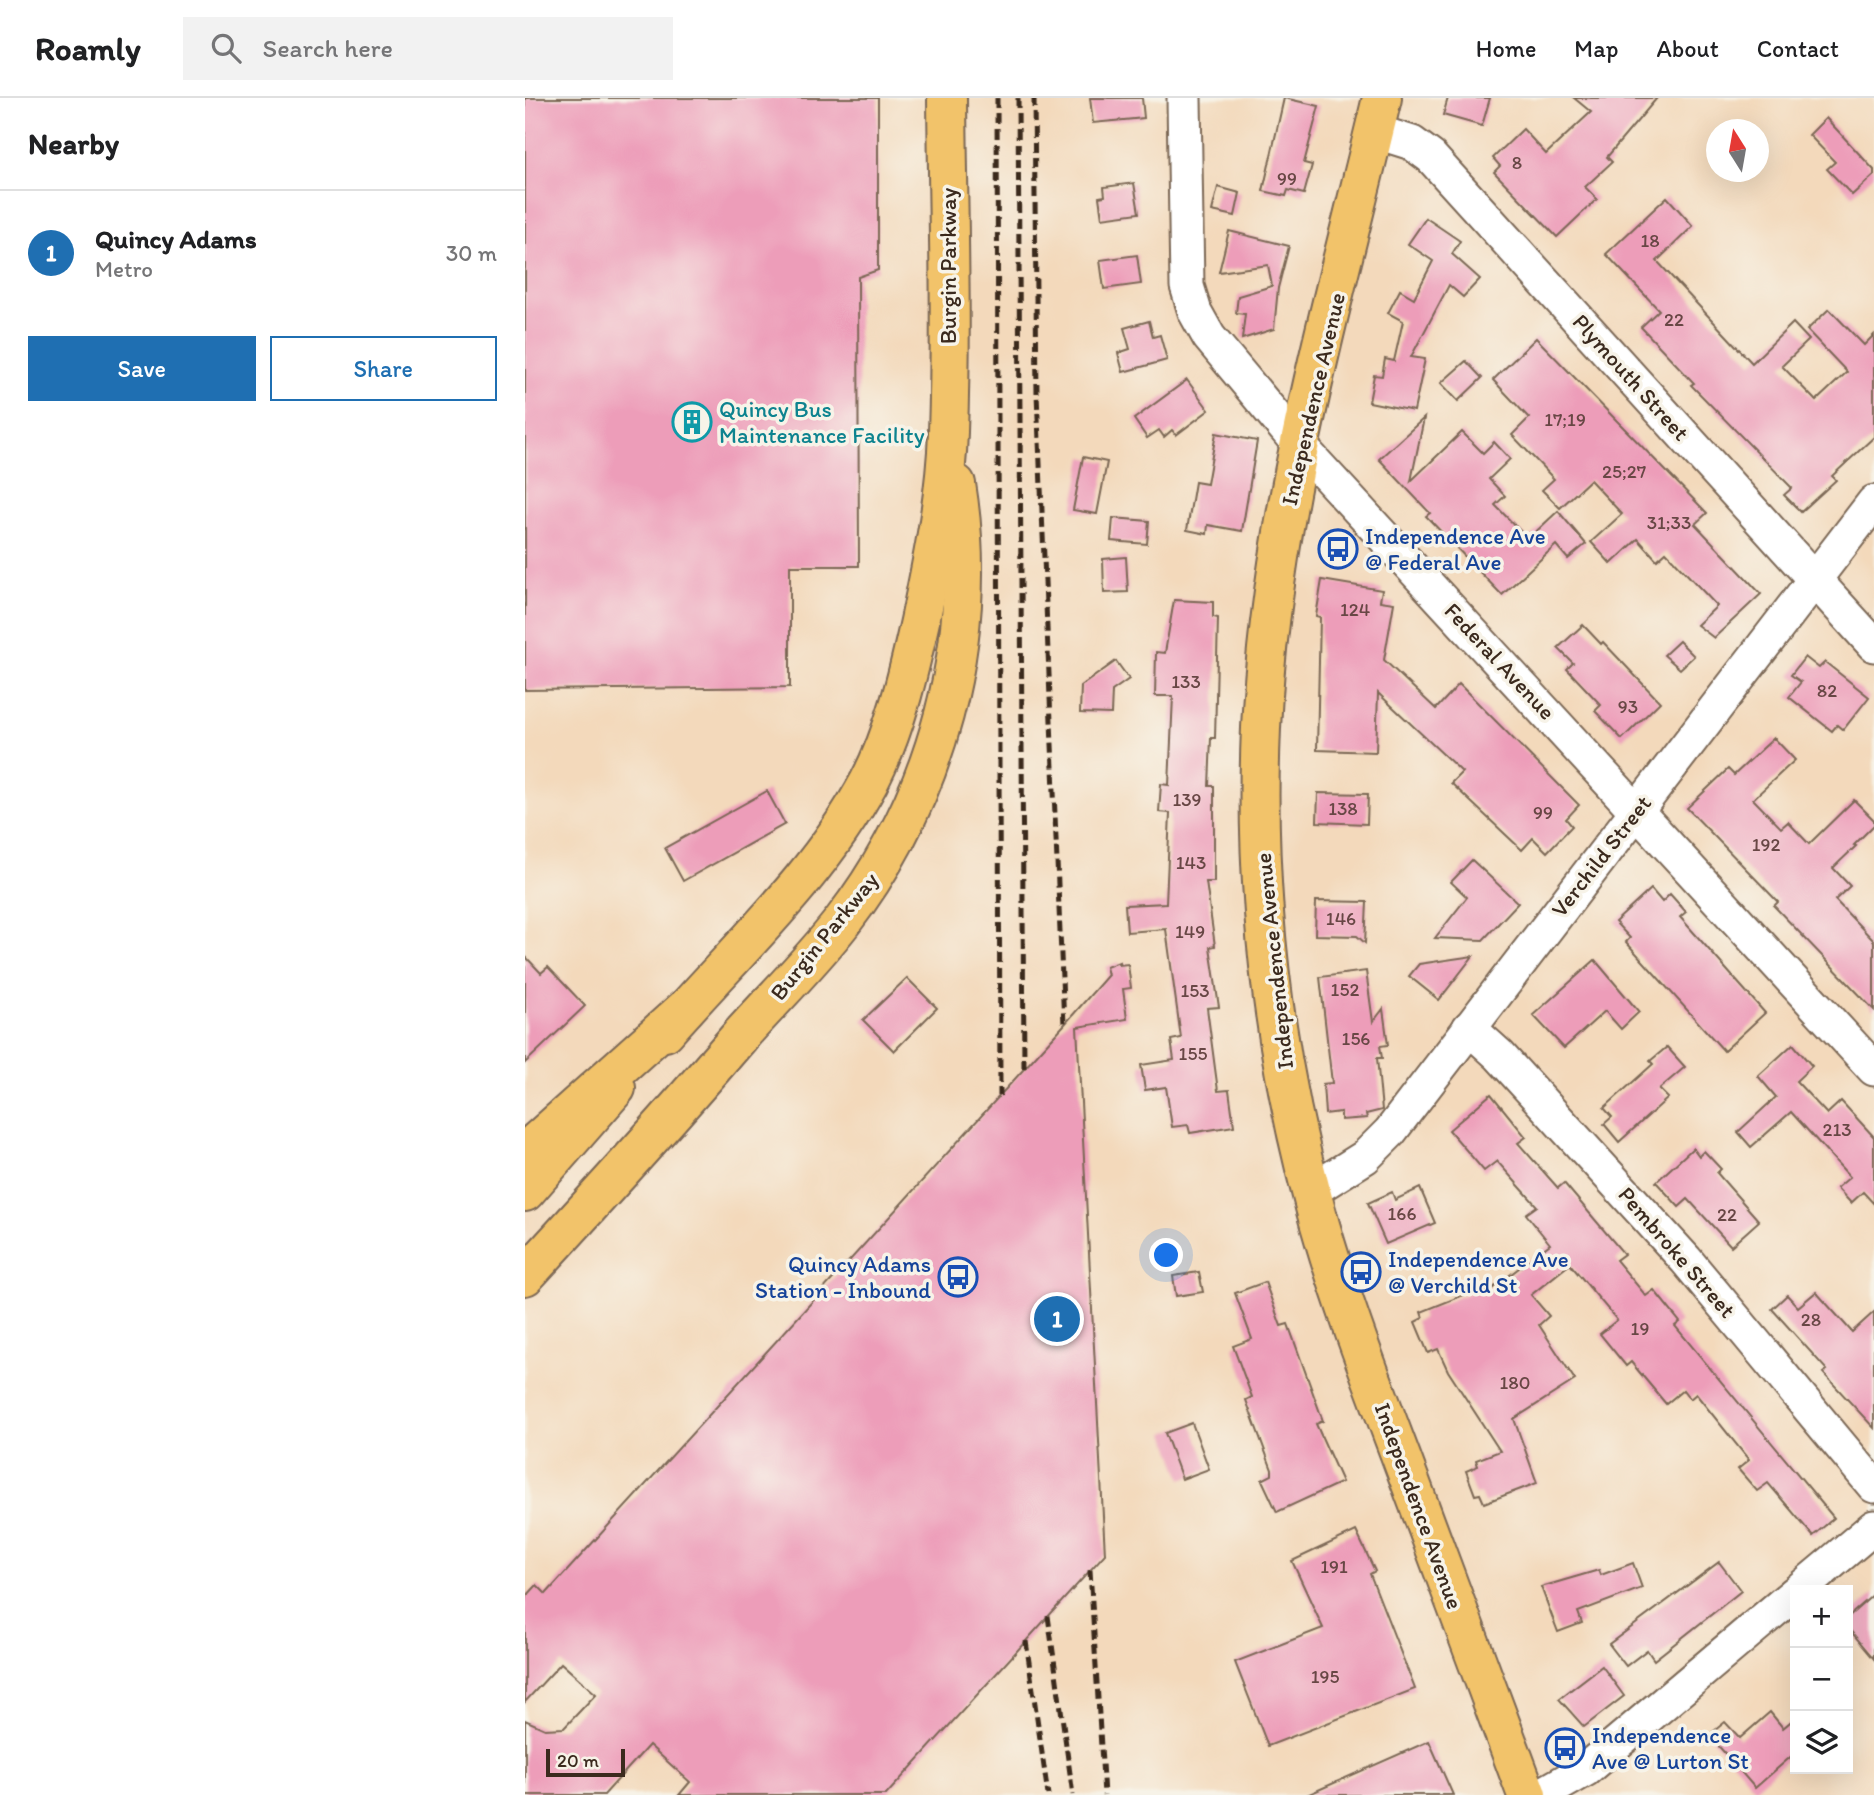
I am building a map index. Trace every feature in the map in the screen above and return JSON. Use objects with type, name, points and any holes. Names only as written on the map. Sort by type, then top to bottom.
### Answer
[{"type":"main road","name":"Burgin Parkway","points":[[525,1192],[811,868],[840,830],[869,781],[891,731],[911,661],[935,541],[949,434],[947,98]]},
{"type":"main road","name":"Independence Avenue","points":[[1378,114],[1300,446],[1271,626],[1261,731],[1263,892],[1274,1010],[1311,1191],[1358,1341],[1527,1795]]},
{"type":"main road","name":"Burgin Parkway","points":[[525,1276],[698,1088],[829,937],[868,884],[907,818],[940,730],[961,623],[963,523],[949,434]]},
{"type":"main road","points":[[525,1152],[686,1008]]},
{"type":"street","name":"Federal Avenue","points":[[1184,98],[1185,272],[1190,300],[1202,326],[1218,349],[1300,446],[1638,809],[1874,1069]]},
{"type":"street","name":"Plymouth Street","points":[[1378,114],[1431,157],[1874,645]]},
{"type":"street","name":"Verchild Street","points":[[1311,1191],[1374,1149],[1874,502]]},
{"type":"street","name":"Pembroke Street","points":[[1469,1028],[1499,1055],[1670,1242],[1874,1486]]},
{"type":"street","points":[[1805,1585],[1874,1527]]},
{"type":"street","points":[[1541,1795],[1585,1770],[1790,1598]]},
{"type":"building","name":"Quincy Bus Maintenance Facility","points":[[525,98],[878,98],[878,270],[858,277],[859,566],[790,566],[790,687],[525,690]]},
{"type":"building","points":[[1090,98],[1142,98],[1144,118],[1093,123]]},
{"type":"building","points":[[1284,98],[1319,106],[1304,163],[1312,165],[1304,194],[1288,190],[1286,196],[1263,191]]},
{"type":"building","points":[[1448,98],[1490,98],[1482,126],[1443,115]]},
{"type":"building","points":[[1574,98],[1657,98],[1607,157],[1612,162],[1585,187],[1597,199],[1557,237],[1494,172],[1500,166],[1493,158],[1523,129],[1546,154],[1591,112]]},
{"type":"building","points":[[1826,118],[1874,170],[1874,175],[1852,195],[1827,169],[1835,162],[1809,135]]},
{"type":"building","points":[[1134,183],[1139,213],[1102,218],[1099,197],[1105,196],[1104,187]]},
{"type":"building","points":[[1218,187],[1240,193],[1235,216],[1212,211]]},
{"type":"building","points":[[1667,197],[1693,226],[1657,261],[1752,363],[1793,323],[1809,340],[1782,366],[1816,401],[1847,372],[1807,330],[1829,309],[1864,345],[1874,335],[1874,437],[1832,476],[1836,480],[1801,512],[1784,495],[1792,488],[1691,385],[1694,383],[1641,327],[1659,310],[1606,254]]},
{"type":"building","points":[[1426,218],[1460,241],[1452,254],[1480,279],[1463,297],[1449,285],[1411,357],[1425,359],[1414,411],[1369,402],[1374,375],[1382,376],[1385,359],[1394,361],[1403,321],[1388,313],[1400,290],[1414,298],[1433,261],[1408,244]]},
{"type":"building","points":[[1229,231],[1289,246],[1278,288],[1274,329],[1242,339],[1245,314],[1236,313],[1238,296],[1272,286],[1268,265],[1219,272]]},
{"type":"building","points":[[1137,255],[1141,284],[1104,289],[1100,260]]},
{"type":"building","points":[[1149,321],[1153,337],[1160,335],[1167,360],[1123,372],[1118,353],[1130,349],[1124,328]]},
{"type":"building","points":[[1536,338],[1707,513],[1695,524],[1761,594],[1714,638],[1697,625],[1717,606],[1666,552],[1657,560],[1638,539],[1611,564],[1591,542],[1622,514],[1590,480],[1560,508],[1542,490],[1554,479],[1512,435],[1529,418],[1493,380]]},
{"type":"building","points":[[1466,361],[1482,378],[1458,401],[1441,383]]},
{"type":"building","points":[[1187,380],[1209,410],[1176,435],[1172,430],[1164,437],[1159,430],[1147,438],[1134,419]]},
{"type":"building","points":[[1424,418],[1411,481],[1462,432],[1483,453],[1494,442],[1510,459],[1489,479],[1505,496],[1495,505],[1528,539],[1558,511],[1586,544],[1568,559],[1556,545],[1502,595],[1426,516],[1430,513],[1379,459]]},
{"type":"building","points":[[1216,433],[1257,441],[1242,531],[1208,525],[1207,534],[1187,530],[1195,482],[1207,484]]},
{"type":"building","points":[[1083,457],[1107,462],[1097,514],[1073,510]]},
{"type":"building","points":[[1113,518],[1149,521],[1147,544],[1111,541]]},
{"type":"building","points":[[1126,557],[1128,592],[1104,593],[1103,559]]},
{"type":"building","points":[[1322,580],[1382,590],[1380,601],[1394,603],[1384,660],[1436,709],[1459,684],[1579,805],[1566,819],[1572,826],[1547,852],[1533,838],[1522,850],[1451,783],[1462,772],[1378,693],[1376,752],[1317,750],[1320,617],[1316,616]]},
{"type":"building","points":[[1174,600],[1213,602],[1213,617],[1218,618],[1215,738],[1211,738],[1209,786],[1214,786],[1214,882],[1206,882],[1215,946],[1210,947],[1219,1007],[1207,1008],[1218,1091],[1229,1090],[1234,1126],[1190,1133],[1188,1125],[1172,1127],[1166,1087],[1145,1090],[1141,1065],[1174,1060],[1171,1040],[1181,1038],[1166,929],[1127,932],[1125,905],[1166,903],[1170,813],[1159,812],[1161,784],[1169,785],[1173,696],[1155,696],[1156,652],[1165,653]]},
{"type":"building","points":[[1583,625],[1601,644],[1603,642],[1660,702],[1622,739],[1595,711],[1601,705],[1567,669],[1573,663],[1558,648]]},
{"type":"building","points":[[1679,641],[1694,656],[1680,669],[1664,655]]},
{"type":"building","points":[[1805,657],[1819,668],[1825,662],[1869,697],[1843,730],[1837,725],[1832,731],[1789,697],[1801,682],[1791,675]]},
{"type":"building","points":[[1116,661],[1129,679],[1112,691],[1111,714],[1080,713],[1081,686]]},
{"type":"building","points":[[1774,738],[1795,760],[1753,799],[1781,828],[1788,822],[1809,844],[1854,800],[1874,820],[1874,825],[1833,868],[1850,886],[1835,900],[1874,941],[1874,1010],[1774,906],[1778,902],[1687,808],[1728,769],[1734,775]]},
{"type":"building","points":[[767,791],[785,824],[683,881],[665,848]]},
{"type":"building","points":[[1318,793],[1368,794],[1367,824],[1317,822]]},
{"type":"building","points":[[1472,860],[1518,903],[1483,940],[1435,938],[1467,897],[1451,882]]},
{"type":"building","points":[[1651,889],[1662,902],[1670,894],[1686,912],[1680,917],[1765,1013],[1724,1051],[1626,942],[1630,938],[1615,922]]},
{"type":"building","points":[[1316,901],[1367,902],[1365,943],[1357,936],[1315,935]]},
{"type":"building","points":[[525,956],[541,973],[548,967],[585,1006],[525,1063]]},
{"type":"building","points":[[1473,956],[1439,1000],[1409,976],[1419,964]]},
{"type":"building","points":[[1595,960],[1639,1012],[1621,1029],[1605,1011],[1564,1048],[1533,1015]]},
{"type":"building","points":[[1119,962],[1119,965],[1128,964],[1131,988],[1123,989],[1127,1019],[1077,1027],[1105,1554],[886,1795],[679,1795],[690,1782],[649,1745],[604,1795],[525,1795],[525,1720],[545,1729],[564,1728],[596,1694],[561,1663],[525,1702],[525,1598],[537,1585],[546,1594],[1064,1025],[1108,975],[1106,967]]},
{"type":"building","points":[[1366,971],[1373,1022],[1383,1009],[1388,1045],[1380,1046],[1382,1058],[1377,1058],[1382,1110],[1366,1114],[1367,1118],[1341,1120],[1341,1112],[1325,1114],[1323,1084],[1332,1083],[1320,977]]},
{"type":"building","points":[[907,978],[937,1008],[894,1051],[863,1020]]},
{"type":"building","points":[[1793,1044],[1812,1066],[1796,1081],[1827,1114],[1841,1101],[1874,1137],[1874,1204],[1863,1192],[1851,1203],[1837,1188],[1850,1177],[1791,1112],[1751,1147],[1738,1132],[1776,1097],[1758,1076]]},
{"type":"building","points":[[1667,1047],[1685,1067],[1659,1089],[1668,1098],[1619,1142],[1604,1124],[1612,1117],[1604,1108],[1653,1064],[1650,1061]]},
{"type":"building","points":[[1491,1094],[1526,1137],[1518,1143],[1558,1188],[1564,1183],[1624,1254],[1616,1260],[1646,1296],[1654,1290],[1680,1322],[1675,1326],[1834,1518],[1813,1536],[1768,1483],[1757,1491],[1738,1469],[1749,1460],[1696,1394],[1690,1399],[1683,1390],[1666,1404],[1631,1362],[1626,1366],[1600,1334],[1617,1320],[1570,1264],[1531,1295],[1549,1316],[1539,1325],[1575,1380],[1514,1419],[1537,1483],[1484,1503],[1480,1494],[1475,1495],[1466,1471],[1478,1466],[1476,1460],[1500,1451],[1448,1371],[1438,1349],[1428,1353],[1415,1322],[1423,1318],[1421,1312],[1481,1288],[1484,1295],[1550,1244],[1526,1214],[1537,1206],[1497,1161],[1484,1171],[1449,1130]]},
{"type":"building","points":[[1693,1148],[1699,1156],[1704,1151],[1721,1169],[1717,1173],[1759,1221],[1731,1246],[1688,1199],[1679,1207],[1656,1182]]},
{"type":"building","points":[[1420,1188],[1435,1223],[1386,1244],[1368,1203],[1392,1192],[1395,1200]]},
{"type":"building","points":[[1199,1272],[1203,1292],[1176,1296],[1173,1276]]},
{"type":"building","points":[[1265,1282],[1281,1326],[1288,1324],[1323,1421],[1316,1424],[1342,1482],[1277,1512],[1262,1480],[1272,1475],[1272,1470],[1246,1400],[1252,1397],[1233,1346],[1252,1339],[1235,1293]]},
{"type":"building","points":[[1816,1292],[1852,1332],[1874,1312],[1874,1428],[1823,1373],[1827,1370],[1772,1309],[1787,1295],[1798,1307]]},
{"type":"building","points":[[1192,1423],[1209,1469],[1182,1479],[1165,1433]]},
{"type":"building","points":[[1356,1531],[1375,1571],[1370,1574],[1415,1689],[1268,1746],[1235,1662],[1323,1628],[1292,1561]]},
{"type":"building","points":[[1719,1562],[1741,1591],[1654,1660],[1647,1650],[1626,1666],[1609,1644]]},
{"type":"building","points":[[1633,1563],[1642,1588],[1578,1612],[1582,1623],[1558,1632],[1541,1587],[1599,1570],[1601,1575]]},
{"type":"building","points":[[1874,1594],[1874,1659],[1853,1634],[1853,1613]]},
{"type":"building","points":[[1602,1666],[1624,1696],[1584,1727],[1559,1699]]},
{"type":"building","points":[[1770,1712],[1783,1728],[1790,1722],[1790,1757],[1755,1788],[1709,1735],[1725,1722],[1740,1738]]},
{"type":"building","points":[[1429,1741],[1453,1795],[1307,1795]]},
{"type":"railway","points":[[997,98],[1000,1096]]},
{"type":"railway","points":[[1018,98],[1024,1069]]},
{"type":"railway","points":[[1034,98],[1037,394],[1064,1025]]},
{"type":"railway","points":[[1090,1570],[1104,1795]]},
{"type":"railway","points":[[1048,1616],[1073,1795]]},
{"type":"railway","points":[[1026,1641],[1048,1795]]},
{"type":"place","name":"Quincy Bus Maintenance Facility","points":[[692,422]]},
{"type":"place","name":"Independence Ave @ Federal Ave","points":[[1338,549]]},
{"type":"place","name":"Independence Ave @ Verchild St","points":[[1361,1272]]},
{"type":"place","name":"Quincy Adams Station - Inbound","points":[[958,1277]]},
{"type":"place","name":"Quincy Adams","points":[[1057,1319]]},
{"type":"place","name":"Independence Ave @ Lurton St","points":[[1565,1748]]}]
